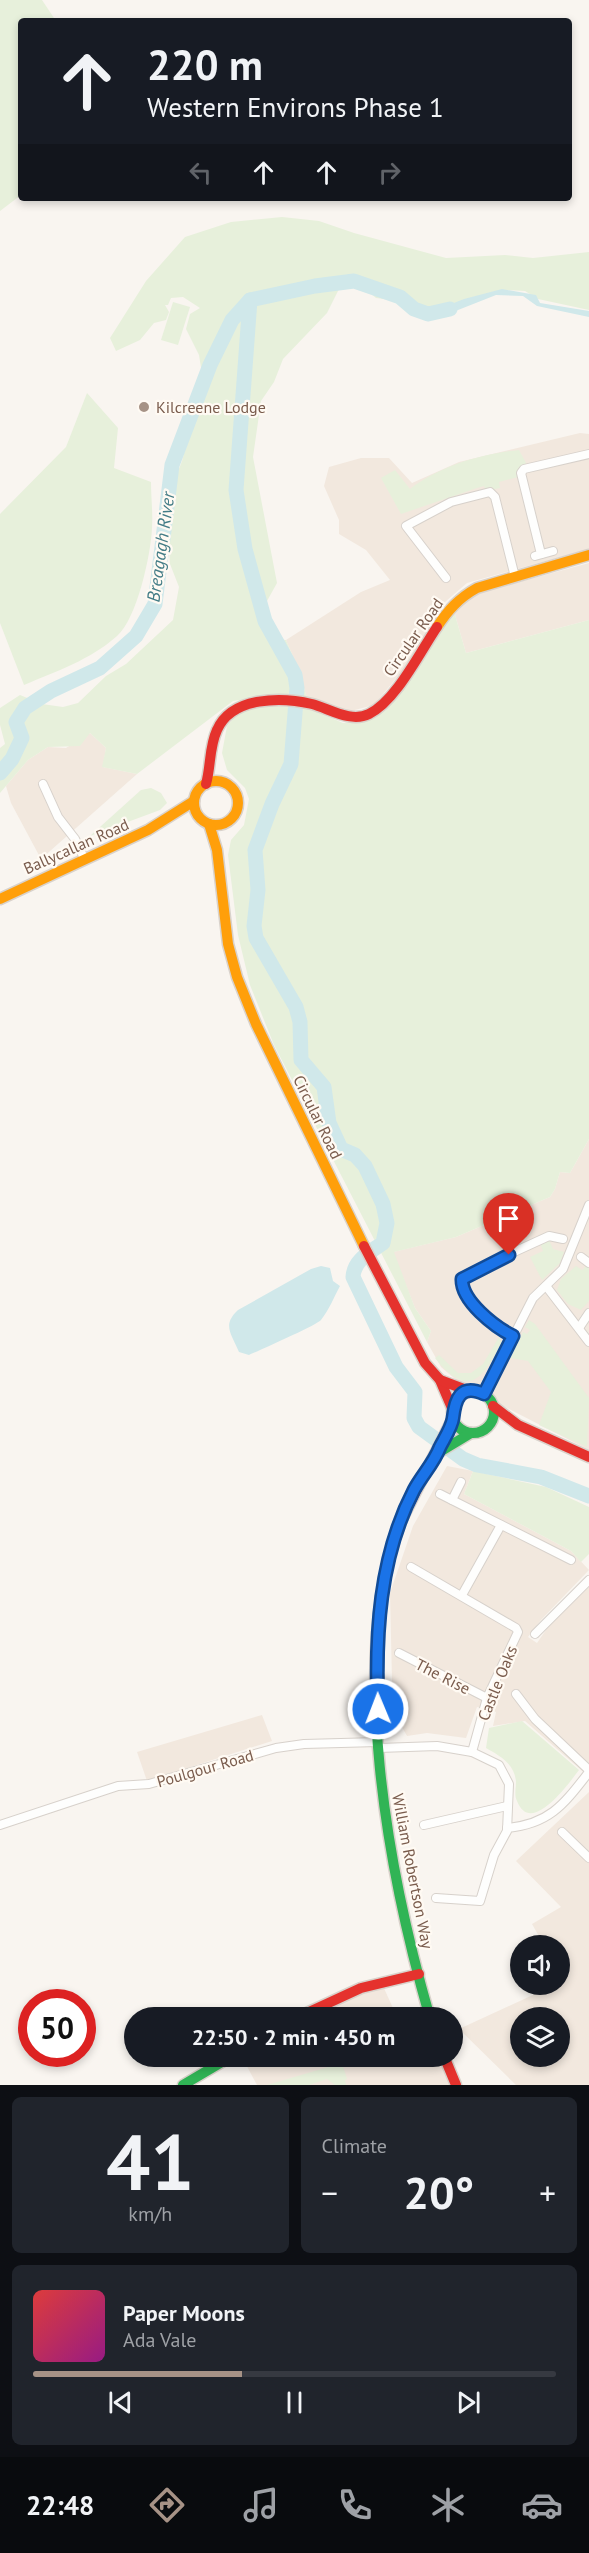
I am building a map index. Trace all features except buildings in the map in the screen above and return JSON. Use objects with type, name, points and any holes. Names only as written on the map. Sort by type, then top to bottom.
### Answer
[{"type":"main road","name":"Circular Road","points":[[194,801],[200,788],[206,784],[211,770],[213,740],[221,723],[231,712],[254,702],[280,701],[306,703],[346,717],[372,713],[389,698],[454,602],[477,588],[589,555]]},
{"type":"main road","points":[[213,740],[218,770],[227,784]]},
{"type":"main road","points":[[206,784],[220,782],[227,784],[233,788],[238,801],[238,809],[217,850]]},
{"type":"main road","points":[[194,801],[198,815],[209,824],[216,825],[230,821]]},
{"type":"main road","name":"Ballycallan Road","points":[[0,899],[165,822],[194,801]]},
{"type":"main road","name":"Ballycallan Road","points":[[165,822],[198,815]]},
{"type":"main road","name":"Circular Road","points":[[209,824],[217,850],[225,925],[237,977],[256,1024],[363,1246],[425,1363],[440,1380],[452,1413]]},
{"type":"main road","points":[[440,1380],[484,1394],[493,1406],[518,1425],[589,1457]]},
{"type":"main road","points":[[469,1391],[460,1395],[452,1413],[462,1430],[471,1433]]},
{"type":"main road","points":[[485,1428],[492,1421],[493,1406]]},
{"type":"main road","name":"William Robertson Way","points":[[427,2007],[384,1821],[379,1745],[378,1638],[381,1592],[393,1542],[414,1491],[439,1451],[452,1413]]},
{"type":"main road","points":[[439,1451],[460,1438],[485,1428],[518,1425]]},
{"type":"main road","points":[[320,2007],[361,1988],[419,1974]]},
{"type":"main road","points":[[183,2085],[213,2067]]},
{"type":"main road","points":[[449,2067],[456,2085]]},
{"type":"street","points":[[553,551],[538,555],[521,472],[524,469],[589,454]]},
{"type":"street","points":[[446,578],[406,526],[451,502],[490,492],[495,497],[515,577]]},
{"type":"street","points":[[43,784],[58,817],[75,839],[84,858]]},
{"type":"street","points":[[484,1394],[533,1298],[563,1269],[589,1205]]},
{"type":"street","points":[[513,1336],[488,1321],[463,1287],[462,1279],[468,1273],[549,1236],[563,1239]]},
{"type":"street","points":[[581,1257],[589,1263]]},
{"type":"street","points":[[546,1286],[589,1342]]},
{"type":"street","points":[[579,1328],[589,1313]]},
{"type":"street","points":[[452,1500],[461,1482]]},
{"type":"street","points":[[440,1494],[571,1560]]},
{"type":"street","points":[[411,1567],[462,1595],[501,1525]]},
{"type":"street","points":[[535,1634],[589,1580]]},
{"type":"street","name":"Castle Oaks","points":[[462,1595],[518,1629],[487,1698],[472,1752]]},
{"type":"street","name":"The Rise","points":[[399,1653],[487,1698]]},
{"type":"street","points":[[507,1828],[544,1820],[563,1805],[589,1771],[535,1719],[516,1694]]},
{"type":"street","name":"Poulgour Road","points":[[0,1825],[118,1786],[149,1784],[276,1748],[304,1744],[379,1745]]},
{"type":"street","points":[[379,1745],[437,1746],[472,1752],[491,1759],[506,1775],[509,1784],[507,1828],[494,1855],[480,1901],[435,1898]]},
{"type":"street","points":[[424,1825],[507,1806]]},
{"type":"street","points":[[562,1832],[589,1858]]},
{"type":"shaded area","points":[[580,433],[589,434],[589,549],[467,583],[445,602],[403,670],[374,705],[351,711],[307,699],[300,673],[286,640],[361,592],[390,580],[366,550],[339,534],[339,520],[324,486],[329,467],[361,458],[389,458],[412,483],[459,462]]},
{"type":"shaded area","points":[[589,563],[589,620],[466,653],[453,608],[475,594]]},
{"type":"shaded area","points":[[90,733],[106,748],[103,767],[137,774],[41,859],[11,803],[6,786],[28,760],[48,747],[66,748]]},
{"type":"shaded area","points":[[589,1139],[589,1450],[462,1385],[441,1367],[427,1342],[431,1331],[415,1308],[393,1252],[456,1237],[550,1197],[560,1172],[570,1173]]},
{"type":"shaded area","points":[[447,1466],[473,1471],[464,1494],[571,1551],[589,1570],[541,1620],[528,1637],[537,1643],[559,1611],[589,1582],[589,1777],[525,1721],[493,1726],[496,1712],[477,1707],[466,1738],[427,1733],[407,1736],[402,1727],[393,1725],[390,1593],[413,1526]]},
{"type":"shaded area","points":[[262,1715],[272,1741],[147,1781],[137,1752]]},
{"type":"shaded area","points":[[589,1792],[589,2085],[516,2085],[463,2033],[463,2027],[533,1995],[570,1995],[570,1935],[538,1935],[532,1924],[561,1907],[516,1861]]},
{"type":"shaded area","points":[[383,1986],[392,2007],[333,2007],[366,1990]]},
{"type":"shaded area","points":[[247,2067],[443,2067],[450,2085],[257,2085]]},
{"type":"green space","points":[[0,0],[42,0],[54,18],[18,18],[18,197],[0,211]]},
{"type":"green space","points":[[282,217],[319,221],[446,258],[505,255],[533,258],[589,252],[589,310],[538,299],[525,291],[507,290],[450,309],[426,312],[400,301],[376,298],[356,281],[339,289],[327,313],[283,359],[274,382],[261,401],[253,457],[277,583],[267,601],[261,623],[275,639],[286,640],[300,673],[307,699],[265,696],[233,701],[137,774],[102,767],[106,748],[90,733],[80,746],[48,747],[28,760],[0,793],[0,748],[5,744],[0,725],[0,708],[20,695],[42,704],[63,707],[78,703],[106,676],[126,664],[173,620],[179,587],[170,564],[168,533],[174,482],[182,461],[203,380],[199,355],[186,329],[190,314],[200,308],[183,297],[171,298],[168,305],[165,305],[169,312],[166,320],[154,323],[140,340],[116,351],[110,338],[146,281],[185,237],[231,222]]},
{"type":"green space","points":[[173,302],[190,307],[178,345],[161,340]]},
{"type":"green space","points":[[87,393],[118,428],[114,468],[151,482],[152,528],[146,569],[131,616],[117,636],[96,652],[24,685],[0,623],[0,514],[66,447]]},
{"type":"green space","points":[[519,450],[526,463],[518,477],[499,482],[500,488],[486,491],[484,486],[401,514],[381,478],[395,470],[410,489],[434,474],[461,462]]},
{"type":"green space","points":[[453,608],[466,653],[589,620],[589,1139],[570,1173],[560,1172],[550,1197],[456,1237],[394,1252],[415,1308],[431,1331],[427,1342],[274,1045],[250,985],[238,935],[228,855],[231,840],[244,825],[249,799],[245,788],[227,770],[222,753],[227,726],[237,714],[252,706],[306,707],[343,723],[373,719],[386,710],[403,689]]},
{"type":"green space","points":[[151,788],[161,793],[167,803],[160,810],[90,836],[141,790]]},
{"type":"green space","points":[[549,1240],[553,1249],[564,1252],[560,1263],[542,1280],[530,1257],[543,1251],[540,1243]]},
{"type":"green space","points":[[576,1266],[582,1270],[586,1266],[589,1268],[589,1301],[581,1310],[568,1304],[557,1290],[561,1279]]},
{"type":"green space","points":[[529,1320],[535,1324],[589,1398],[587,1447],[539,1425],[551,1392],[528,1361],[510,1358],[523,1332],[527,1334],[530,1330],[525,1327]]},
{"type":"green space","points":[[499,1337],[502,1342],[495,1355],[474,1380],[466,1381],[457,1378],[435,1358],[439,1355],[458,1373],[471,1373],[483,1364]]},
{"type":"green space","points":[[473,1471],[546,1487],[589,1507],[589,1554],[581,1562],[571,1551],[464,1494]]},
{"type":"green space","points":[[522,1721],[579,1770],[550,1804],[531,1813],[523,1811],[517,1801],[515,1776],[510,1765],[486,1748],[489,1728]]},
{"type":"green space","points":[[328,2067],[343,2067],[347,2079],[345,2080],[346,2085],[335,2085],[327,2079],[309,2085],[267,2085]]},
{"type":"water","points":[[502,289],[536,295],[540,303],[589,311],[589,317],[537,306],[523,296],[496,295],[453,312],[431,316],[431,312],[464,299]]},
{"type":"water","points":[[321,1266],[330,1268],[333,1281],[340,1286],[321,1320],[249,1355],[239,1352],[229,1325],[233,1315],[311,1269]]},
{"type":"waterway","name":"Breagagh River","points":[[0,773],[12,759],[22,738],[16,722],[25,708],[51,691],[100,668],[136,636],[155,604],[172,465],[210,365],[232,320],[250,300],[315,286],[354,281],[400,297],[414,309],[428,314],[450,309]]},
{"type":"waterway","name":"Breagagh River","points":[[250,300],[236,490],[245,549],[265,621],[295,675],[297,688],[291,764],[272,804],[255,850],[258,890],[254,926],[256,938],[296,1007],[300,1022],[301,1060],[324,1087],[329,1123],[341,1149],[355,1155],[365,1166],[383,1204],[387,1223],[383,1243],[359,1261],[353,1277],[396,1367],[415,1392],[414,1418],[419,1427],[463,1459],[477,1465],[541,1477],[589,1496]]},
{"type":"traffic: fast","points":[[473,1391],[488,1397],[494,1412],[488,1427],[473,1433],[458,1427],[452,1412],[458,1397],[473,1391]]},
{"type":"traffic: fast","points":[[438,1453],[471,1433]]},
{"type":"traffic: fast","points":[[403,1517],[386,1572],[377,1634],[376,1699],[380,1767],[389,1835],[401,1900],[427,2007]]},
{"type":"traffic: fast","points":[[183,2085],[213,2067]]},
{"type":"traffic: slow","points":[[437,627],[454,605],[477,588],[589,555]]},
{"type":"traffic: slow","points":[[216,781],[231,788],[238,803],[231,818],[216,825],[201,818],[194,803],[201,788],[216,781]]},
{"type":"traffic: slow","points":[[0,899],[148,830],[194,801]]},
{"type":"traffic: slow","points":[[209,824],[217,850],[228,944],[237,977],[256,1024],[364,1246]]},
{"type":"traffic: jam","points":[[206,784],[214,736],[224,719],[234,711],[259,702],[287,700],[312,704],[348,716],[369,714],[379,708],[398,687],[437,627]]},
{"type":"traffic: jam","points":[[364,1246],[425,1363],[440,1380],[452,1408]]},
{"type":"traffic: jam","points":[[440,1380],[469,1391]]},
{"type":"traffic: jam","points":[[493,1406],[518,1425],[589,1457]]},
{"type":"traffic: jam","points":[[403,1517],[453,1418]]},
{"type":"traffic: jam","points":[[320,2007],[361,1988],[419,1974]]},
{"type":"traffic: jam","points":[[449,2067],[456,2085]]},
{"type":"place","name":"Kilcreene Lodge","points":[[144,407]]},
{"type":"route","points":[[378,1709],[378,1638],[381,1592],[393,1542],[414,1491],[437,1453],[453,1418],[452,1408],[456,1399],[469,1391],[484,1394],[513,1336],[496,1328],[488,1321],[463,1287],[462,1279],[468,1273],[509,1255]]}]
